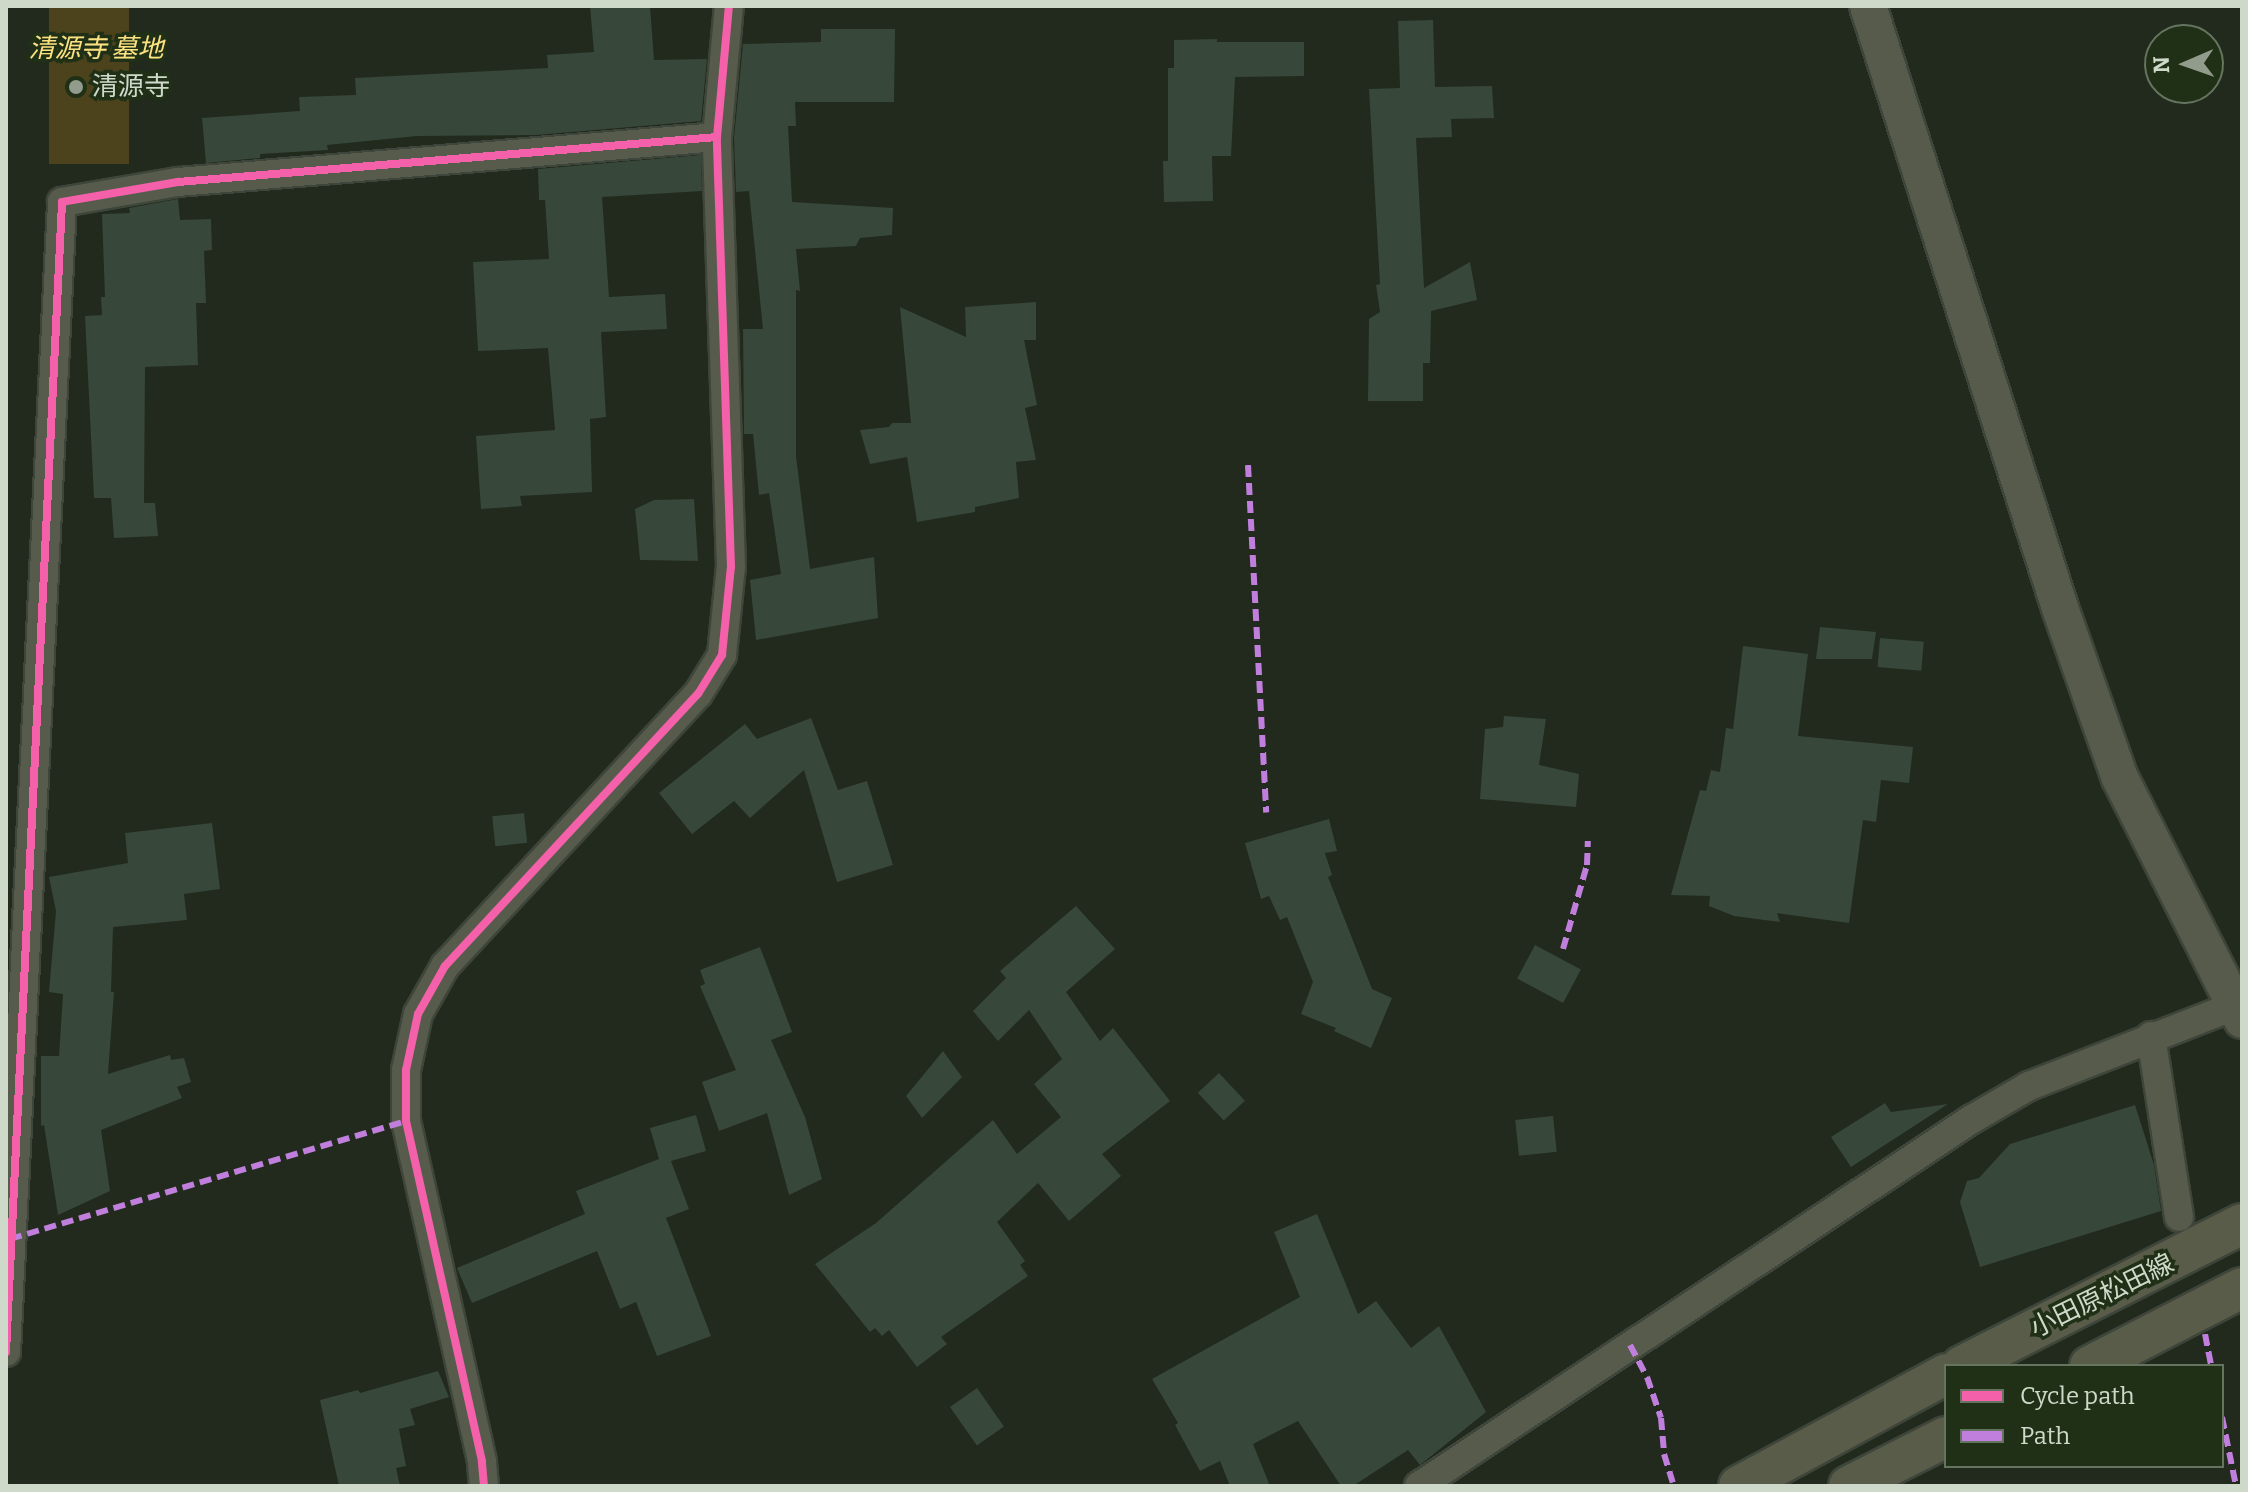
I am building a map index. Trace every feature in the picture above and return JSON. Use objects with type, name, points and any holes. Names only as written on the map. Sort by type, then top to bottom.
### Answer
[{"type":"main road","name":"小田原松田線","points":[[1966,1364],[2242,1224]]},
{"type":"main road","points":[[2094,1364],[2242,1288]]},
{"type":"main road","points":[[1739,1486],[1944,1375]]},
{"type":"main road","points":[[1849,1486],[1944,1438]]},
{"type":"street","points":[[484,1486],[482,1461],[406,1121],[406,1070],[418,1014],[445,966],[698,694],[722,655],[731,567],[717,137],[729,6]]},
{"type":"street","points":[[1419,1486],[1972,1119],[2029,1086],[2151,1036],[2239,1010],[2120,778],[2060,608],[1868,6]]},
{"type":"street","points":[[6,1352],[62,202],[178,182],[717,137]]},
{"type":"street","points":[[2151,1036],[2179,1217]]},
{"type":"green space","name":"清源寺 墓地","points":[[49,6],[129,6],[129,164],[49,164]]},
{"type":"building","points":[[590,6],[650,6],[654,60],[707,59],[701,121],[536,135],[417,136],[327,145],[328,150],[260,154],[260,158],[206,163],[202,118],[300,111],[299,97],[356,95],[355,78],[548,68],[547,55],[594,52]]},
{"type":"building","points":[[1433,20],[1435,87],[1492,86],[1494,118],[1451,119],[1452,137],[1416,138],[1424,288],[1470,262],[1477,300],[1431,311],[1430,363],[1423,363],[1423,401],[1368,401],[1369,319],[1380,312],[1376,285],[1380,284],[1369,89],[1400,88],[1398,21]]},
{"type":"building","points":[[821,29],[895,29],[894,102],[795,102],[796,126],[788,126],[792,202],[893,208],[892,235],[860,238],[856,246],[796,249],[800,291],[796,290],[796,456],[810,569],[874,557],[878,618],[756,640],[750,580],[781,574],[769,493],[759,495],[753,434],[744,434],[743,329],[763,329],[749,191],[736,192],[734,138],[743,44],[821,42]]},
{"type":"building","points":[[1217,39],[1217,42],[1304,42],[1304,76],[1235,77],[1231,156],[1212,156],[1213,201],[1164,202],[1163,161],[1168,161],[1168,68],[1174,68],[1174,40]]},
{"type":"building","points":[[701,155],[702,191],[602,197],[609,297],[665,294],[667,329],[601,332],[606,417],[590,419],[592,492],[520,496],[522,506],[481,509],[476,436],[555,430],[548,348],[478,351],[473,262],[549,259],[545,200],[539,200],[538,169]]},
{"type":"building","points":[[178,199],[180,220],[211,219],[212,250],[204,251],[206,303],[196,303],[198,365],[145,367],[144,503],[155,503],[158,536],[114,538],[111,498],[94,498],[85,316],[102,315],[101,297],[105,297],[102,214],[130,213],[129,208]]},
{"type":"building","points":[[1036,302],[1036,340],[1024,340],[1037,405],[1025,408],[1036,460],[1016,462],[1019,498],[975,507],[975,512],[917,522],[907,457],[870,464],[860,430],[889,427],[892,423],[911,423],[900,307],[966,337],[965,307]]},
{"type":"building","points":[[694,499],[698,561],[640,560],[635,509],[654,500]]},
{"type":"building","points":[[1820,627],[1876,632],[1872,659],[1816,659]]},
{"type":"building","points":[[1880,638],[1924,642],[1921,671],[1877,667]]},
{"type":"building","points":[[1743,646],[1808,654],[1798,736],[1913,747],[1909,783],[1881,780],[1876,822],[1863,820],[1849,923],[1777,913],[1780,922],[1734,916],[1709,906],[1710,896],[1671,895],[1700,790],[1706,791],[1711,770],[1720,772],[1726,728],[1733,729]]},
{"type":"building","points":[[1504,716],[1546,719],[1539,765],[1579,774],[1576,807],[1480,799],[1485,729],[1503,727]]},
{"type":"building","points":[[811,718],[838,790],[867,781],[893,865],[837,882],[804,770],[750,818],[734,801],[692,834],[659,793],[745,724],[757,739]]},
{"type":"building","points":[[524,813],[527,843],[495,846],[492,816]]},
{"type":"building","points":[[1329,819],[1337,851],[1325,853],[1332,875],[1328,877],[1372,989],[1392,998],[1371,1048],[1334,1031],[1336,1028],[1301,1014],[1313,982],[1287,917],[1280,920],[1269,896],[1261,899],[1245,843]]},
{"type":"building","points":[[212,823],[220,889],[184,894],[187,920],[113,927],[111,992],[114,992],[108,1074],[170,1055],[171,1060],[184,1058],[191,1082],[177,1087],[182,1098],[101,1130],[110,1191],[58,1215],[44,1125],[41,1126],[41,1056],[59,1056],[63,994],[49,992],[56,911],[49,877],[128,863],[125,833]]},
{"type":"building","points":[[1076,906],[1115,949],[1066,992],[1100,1041],[1113,1028],[1170,1101],[1102,1154],[1121,1176],[1069,1221],[1038,1183],[997,1222],[1025,1261],[1020,1265],[1028,1276],[941,1337],[947,1344],[917,1367],[889,1330],[882,1336],[875,1328],[870,1332],[815,1264],[876,1223],[993,1120],[1017,1154],[1061,1117],[1034,1084],[1062,1059],[1029,1010],[998,1041],[973,1011],[1006,978],[1000,971]]},
{"type":"building","points":[[1535,945],[1581,969],[1563,1003],[1517,979]]},
{"type":"building","points":[[760,947],[792,1032],[771,1040],[805,1117],[822,1179],[789,1195],[767,1113],[719,1131],[702,1082],[736,1070],[700,986],[705,984],[700,970]]},
{"type":"building","points":[[943,1051],[962,1077],[922,1118],[906,1096]]},
{"type":"building","points":[[1219,1073],[1245,1101],[1224,1121],[1198,1093]]},
{"type":"building","points":[[1885,1103],[1891,1112],[1948,1104],[1851,1167],[1831,1137]]},
{"type":"building","points":[[2135,1105],[2154,1165],[2161,1211],[1980,1267],[1960,1202],[1967,1181],[1979,1178],[2010,1144]]},
{"type":"building","points":[[696,1115],[706,1151],[671,1161],[689,1209],[666,1218],[711,1336],[657,1356],[636,1302],[620,1309],[597,1251],[472,1303],[457,1268],[585,1214],[576,1191],[659,1159],[650,1128]]},
{"type":"building","points":[[1553,1116],[1557,1152],[1519,1156],[1515,1120]]},
{"type":"building","points":[[1317,1214],[1358,1314],[1376,1301],[1411,1348],[1439,1326],[1486,1412],[1420,1465],[1408,1450],[1353,1486],[1341,1486],[1298,1421],[1253,1444],[1270,1486],[1230,1486],[1220,1461],[1200,1471],[1175,1425],[1178,1423],[1152,1379],[1300,1297],[1274,1232]]},
{"type":"building","points":[[438,1371],[449,1397],[410,1409],[415,1425],[399,1429],[406,1466],[396,1468],[400,1486],[339,1486],[320,1400],[358,1390],[360,1393]]},
{"type":"building","points":[[977,1388],[1004,1427],[977,1445],[950,1407]]},
{"type":"marked path","points":[[1248,465],[1266,813]]},
{"type":"marked path","points":[[1563,949],[1587,865],[1588,841]]},
{"type":"marked path","points":[[10,1239],[406,1121]]},
{"type":"marked path","points":[[2205,1334],[2211,1364]]},
{"type":"marked path","points":[[1630,1345],[1647,1377],[1661,1418],[1664,1454],[1673,1483]]},
{"type":"marked path","points":[[2224,1427],[2236,1486]]},
{"type":"cycle path","points":[[484,1486],[482,1461],[406,1121],[406,1070],[418,1014],[445,966],[698,694],[722,655],[731,567],[717,137],[729,6]]},
{"type":"cycle path","points":[[6,1352],[62,202],[178,182],[717,137]]},
{"type":"place","name":"清源寺","points":[[76,87]]}]
